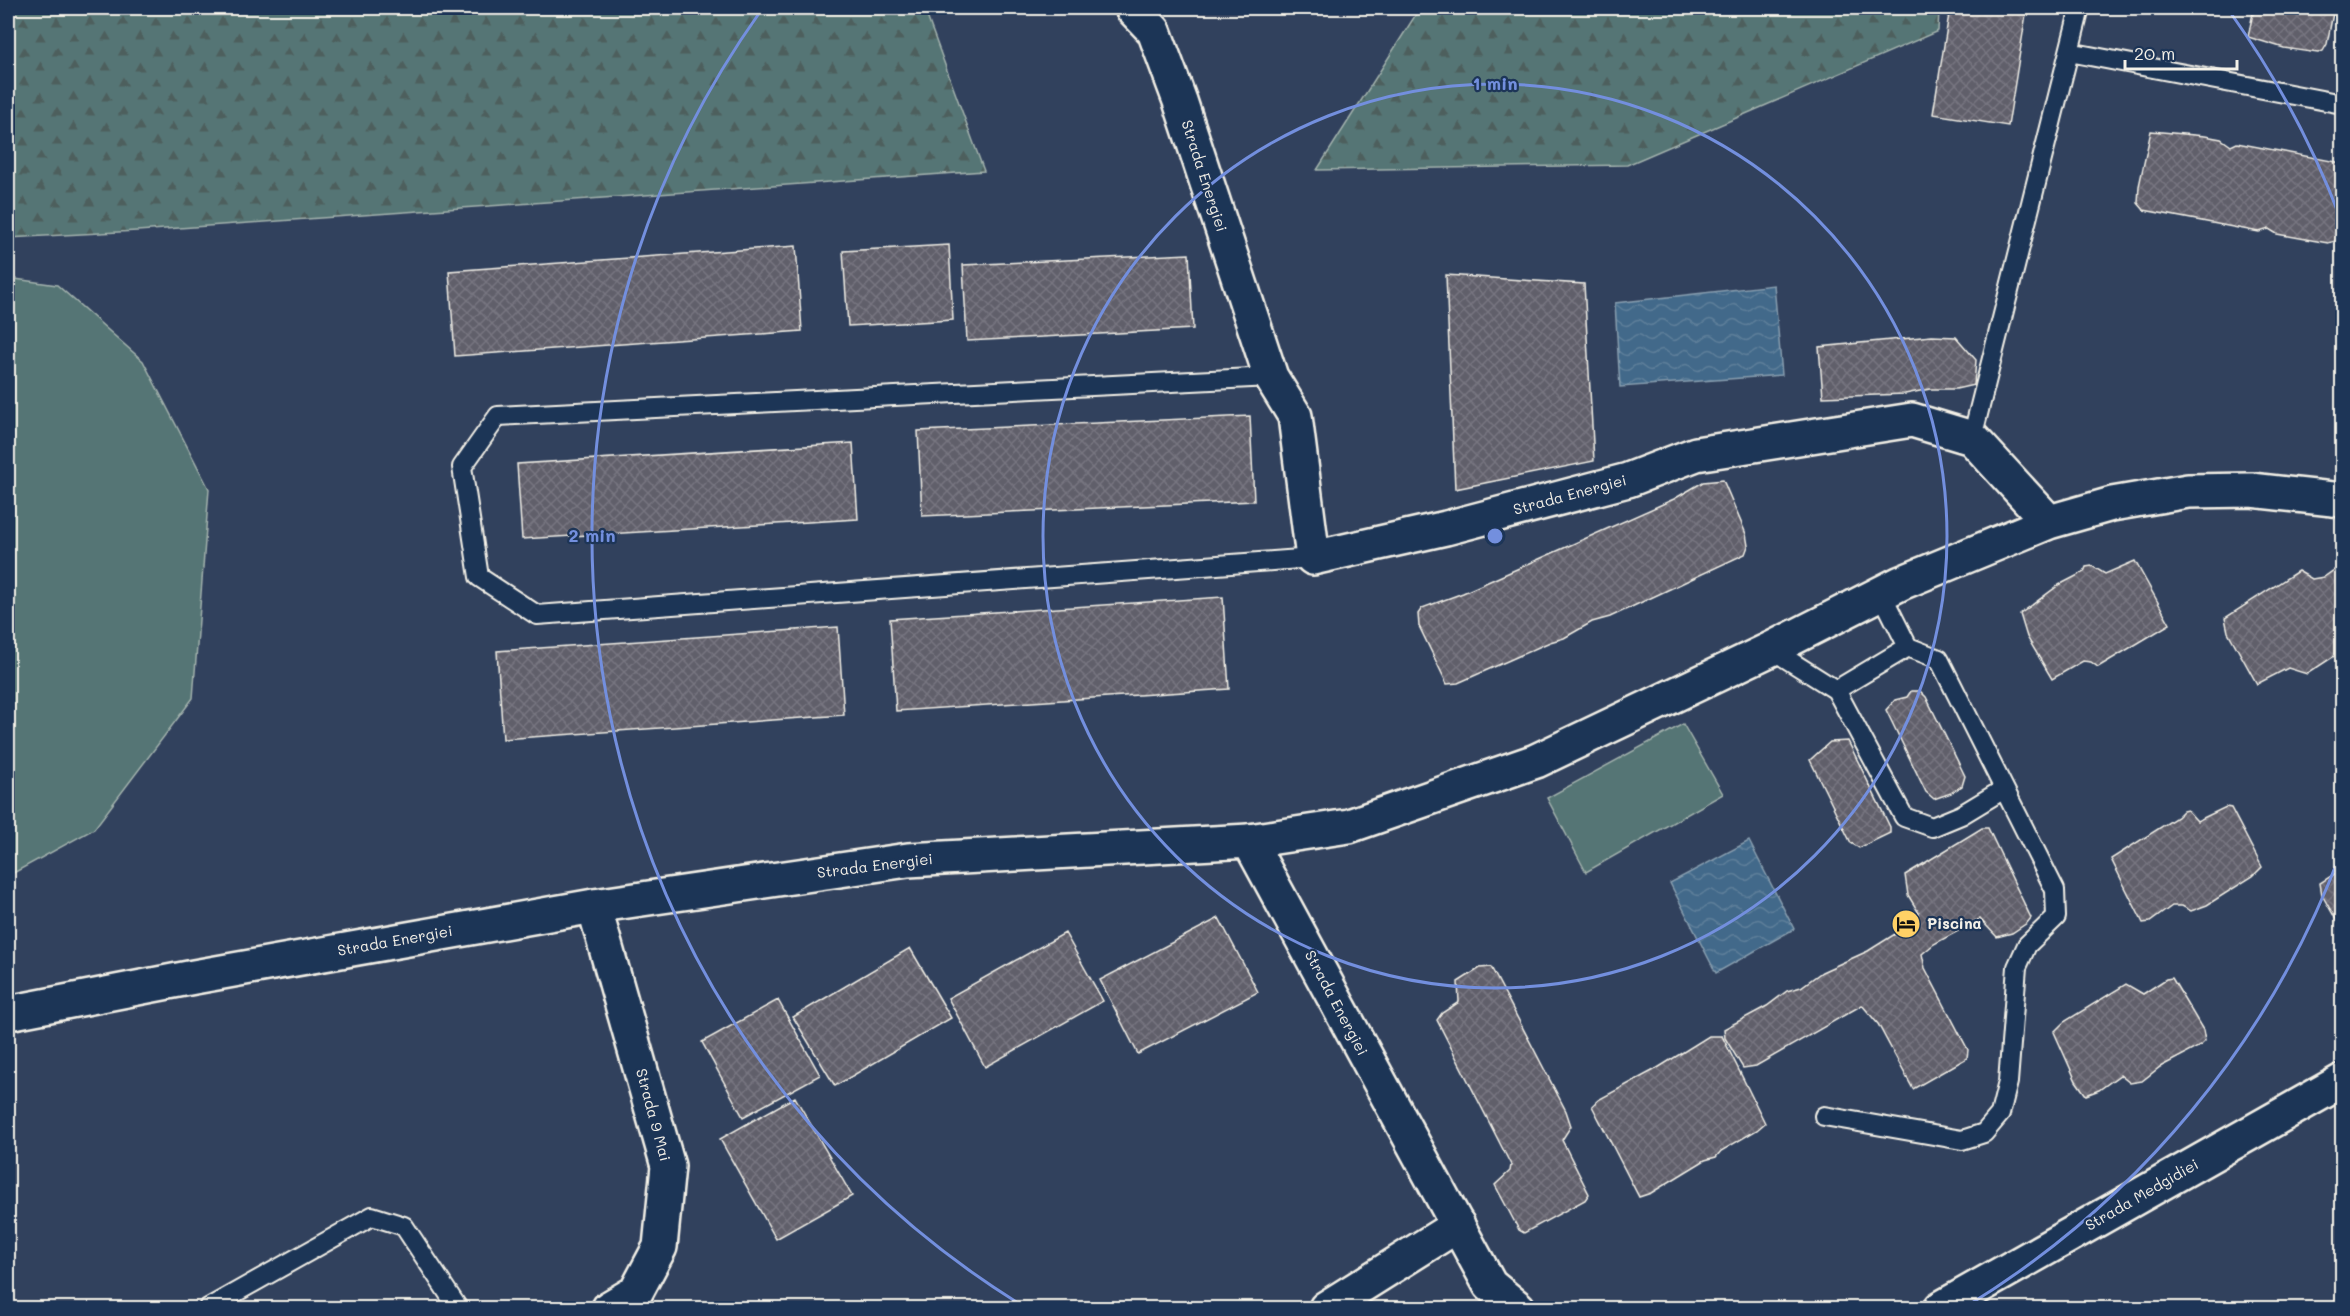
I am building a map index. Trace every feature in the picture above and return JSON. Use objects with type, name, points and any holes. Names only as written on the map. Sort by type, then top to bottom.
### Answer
[{"type":"street","name":"Strada Energiei","points":[[1132,8],[1154,31],[1180,101],[1271,377],[1295,416],[1313,558],[1446,528],[1628,480],[1696,454],[1912,420],[1972,438]]},
{"type":"street","points":[[1972,438],[2049,522]]},
{"type":"street","points":[[1249,841],[1349,826],[1536,760],[1771,649],[1881,594],[1974,552],[2049,522],[2112,504],[2188,491],[2251,490],[2343,500]]},
{"type":"street","name":"Strada Energiei","points":[[8,1013],[206,975],[594,906],[908,860],[1249,841],[1458,1225],[1491,1297],[1518,1308]]},
{"type":"street","name":"Strada 9 Mai","points":[[594,906],[668,1166],[660,1247],[636,1292],[609,1308]]},
{"type":"street","name":"Strada Medgidiei","points":[[1941,1308],[2343,1081]]},
{"type":"street","points":[[1326,1308],[1458,1225]]},
{"type":"lane","points":[[1972,438],[2080,8]]},
{"type":"lane","points":[[2069,52],[2343,104]]},
{"type":"lane","points":[[1271,377],[498,416],[462,467],[479,577],[537,615],[1313,558]]},
{"type":"lane","points":[[1824,1116],[1962,1140],[1984,1133],[2000,1114],[2008,1082],[2017,967],[2027,945],[2056,917],[2055,890],[1939,659],[1908,647],[1881,594]]},
{"type":"lane","points":[[1836,690],[1908,647]]},
{"type":"lane","points":[[1771,649],[1836,690],[1904,818],[1932,827],[1961,815],[2004,789]]},
{"type":"lane","points":[[208,1308],[372,1216],[404,1226],[458,1308]]},
{"type":"green space","points":[[8,8],[924,8],[984,171],[137,231],[8,238]]},
{"type":"green space","points":[[1420,8],[1939,8],[1938,31],[1627,165],[1317,170]]},
{"type":"green space","points":[[8,278],[57,285],[143,361],[209,489],[193,698],[94,829],[8,876]]},
{"type":"green space","points":[[1683,724],[1723,794],[1586,872],[1547,798]]},
{"type":"water","points":[[1774,285],[1782,375],[1620,387],[1615,303]]},
{"type":"water","points":[[1749,841],[1794,929],[1716,973],[1670,883]]},
{"type":"building","points":[[1950,8],[2027,8],[2008,126],[1933,114]]},
{"type":"building","points":[[2254,8],[2334,8],[2327,44],[2323,51],[2318,53],[2284,48],[2248,37]]},
{"type":"building","points":[[2151,131],[2205,136],[2221,139],[2231,146],[2237,143],[2342,163],[2342,215],[2336,241],[2328,243],[2277,234],[2269,229],[2259,232],[2144,210],[2138,203],[2139,186]]},
{"type":"building","points":[[949,245],[953,320],[848,326],[843,251]]},
{"type":"building","points":[[796,246],[802,331],[455,356],[449,271]]},
{"type":"building","points":[[1189,254],[1193,329],[967,341],[963,265]]},
{"type":"building","points":[[1446,275],[1584,284],[1594,461],[1455,489]]},
{"type":"building","points":[[1932,336],[1956,337],[1976,360],[1974,385],[1905,394],[1823,397],[1819,347]]},
{"type":"building","points":[[1250,416],[1254,501],[922,516],[918,431]]},
{"type":"building","points":[[853,443],[858,519],[522,539],[517,464]]},
{"type":"building","points":[[1723,480],[1746,534],[1748,546],[1745,554],[1610,617],[1592,622],[1564,638],[1458,683],[1447,684],[1419,626],[1418,614],[1422,608],[1463,593],[1674,499],[1703,482]]},
{"type":"building","points":[[2135,561],[2170,624],[2098,667],[2091,662],[2083,661],[2052,679],[2027,637],[2020,614],[2059,585],[2084,572],[2086,567],[2092,566],[2105,574]]},
{"type":"building","points":[[2334,570],[2342,570],[2342,651],[2307,674],[2288,668],[2257,684],[2228,632],[2225,618],[2298,571],[2312,579],[2324,577]]},
{"type":"building","points":[[1223,597],[1229,689],[896,711],[890,619]]},
{"type":"building","points":[[838,627],[844,715],[503,739],[497,651]]},
{"type":"building","points":[[1911,691],[1920,691],[1926,697],[1965,776],[1962,786],[1934,799],[1926,792],[1886,710],[1895,700],[1907,697]]},
{"type":"building","points":[[1848,741],[1890,827],[1890,833],[1859,848],[1851,843],[1810,760],[1830,742]]},
{"type":"building","points":[[2226,807],[2231,808],[2262,867],[2253,876],[2207,905],[2191,911],[2182,906],[2172,906],[2150,922],[2143,923],[2111,859],[2183,811],[2187,810],[2197,821]]},
{"type":"building","points":[[1982,828],[1988,828],[2031,918],[2012,933],[1997,937],[1980,919],[1934,944],[1922,954],[1925,968],[1968,1050],[1967,1058],[1913,1089],[1878,1024],[1862,1005],[1756,1066],[1743,1068],[1725,1038],[1724,1029],[1767,1006],[1787,991],[1801,987],[1822,972],[1868,951],[1916,921],[1919,913],[1908,895],[1905,875]]},
{"type":"building","points":[[2342,869],[2342,930],[2322,895],[2320,883]]},
{"type":"building","points":[[1219,918],[1258,992],[1138,1054],[1100,980]]},
{"type":"building","points":[[1065,933],[1103,1001],[985,1067],[948,998]]},
{"type":"building","points":[[910,948],[951,1018],[835,1086],[793,1017]]},
{"type":"building","points":[[1491,967],[1566,1111],[1571,1126],[1562,1140],[1589,1194],[1585,1200],[1524,1233],[1519,1230],[1495,1185],[1510,1171],[1511,1165],[1437,1020],[1442,1013],[1459,1002],[1458,982],[1480,968]]},
{"type":"building","points":[[2172,978],[2203,1030],[2205,1041],[2200,1046],[2160,1067],[2142,1081],[2130,1083],[2120,1075],[2099,1090],[2086,1095],[2076,1081],[2054,1032],[2064,1022],[2126,984],[2143,994],[2166,979]]},
{"type":"building","points":[[778,1000],[820,1075],[743,1117],[702,1042]]},
{"type":"building","points":[[1709,1036],[1722,1036],[1765,1123],[1721,1151],[1716,1157],[1705,1160],[1651,1193],[1639,1197],[1592,1106],[1598,1100],[1656,1069]]},
{"type":"building","points":[[795,1097],[852,1196],[776,1239],[720,1139]]},
{"type":"place","name":"Piscina","points":[[1906,924]]}]
